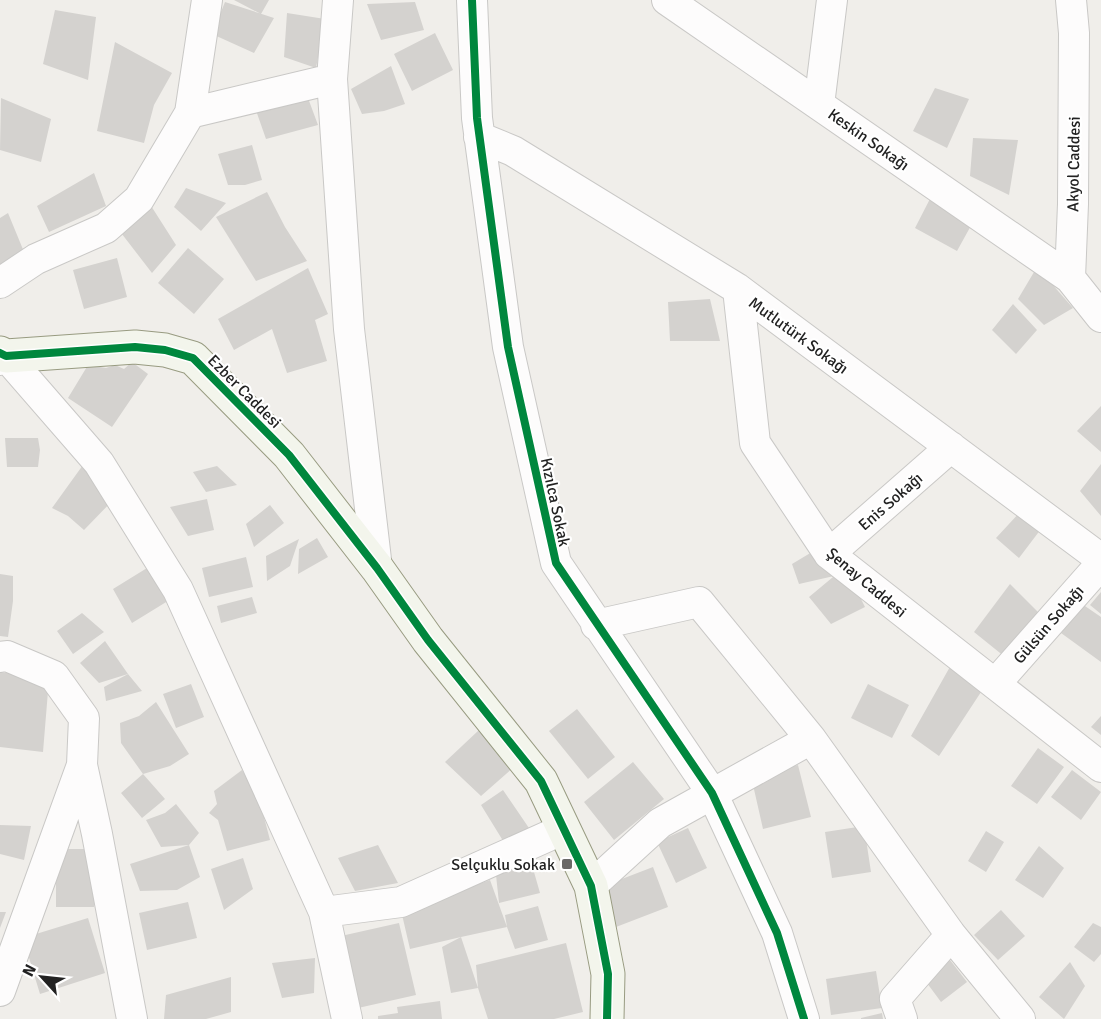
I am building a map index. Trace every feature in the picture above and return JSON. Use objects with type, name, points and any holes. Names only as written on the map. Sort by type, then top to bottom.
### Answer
[{"type":"street","points":[[0,282],[36,259],[106,228],[139,200],[190,113],[207,0]]},
{"type":"street","points":[[338,0],[332,79],[349,329],[377,568]]},
{"type":"street","name":"Kızılca Sokak","points":[[472,0],[479,137],[507,347],[555,563],[712,794],[777,933],[804,1019]]},
{"type":"street","name":"Keskin Sokağı","points":[[667,0],[1070,278]]},
{"type":"street","points":[[819,105],[832,0]]},
{"type":"street","name":"Akyol Caddesi","points":[[1070,278],[1073,204],[1088,32],[1071,0]]},
{"type":"street","points":[[190,113],[332,79]]},
{"type":"street","name":"Mutlutürk Sokağı","points":[[479,137],[513,151],[738,290],[1101,559]]},
{"type":"street","points":[[1070,278],[1101,317]]},
{"type":"street","name":"Şenay Caddesi","points":[[738,290],[755,443],[830,554],[1101,767]]},
{"type":"street","name":"Ezber Caddesi","points":[[2,356],[135,347],[165,350],[193,358],[289,455],[377,568],[428,640],[541,781],[591,886],[608,974],[607,1019]]},
{"type":"street","points":[[2,356],[99,463],[178,590],[324,912],[347,1019]]},
{"type":"street","name":"Enis Sokağı","points":[[830,554],[951,447]]},
{"type":"street","name":"Gülsün Sokağı","points":[[995,684],[1101,564]]},
{"type":"street","points":[[596,625],[699,602],[811,739],[951,935],[1020,1019]]},
{"type":"street","points":[[0,657],[7,656],[54,676],[84,718],[82,765],[132,1019]]},
{"type":"street","points":[[591,886],[660,823],[811,739]]},
{"type":"street","points":[[0,991],[82,765]]},
{"type":"street","points":[[324,912],[401,902],[564,829]]},
{"type":"street","points":[[902,1019],[895,999],[951,935]]},
{"type":"building","points":[[234,0],[269,0],[261,14]]},
{"type":"building","points":[[225,2],[274,18],[254,53],[212,34]]},
{"type":"building","points":[[415,2],[424,30],[381,40],[367,4]]},
{"type":"building","points":[[55,10],[96,17],[88,80],[43,64]]},
{"type":"building","points":[[287,13],[325,19],[316,68],[284,57]]},
{"type":"building","points":[[435,33],[453,70],[412,91],[394,54]]},
{"type":"building","points":[[115,42],[172,73],[154,105],[144,143],[97,131]]},
{"type":"building","points":[[391,66],[405,104],[384,111],[362,114],[351,89]]},
{"type":"building","points":[[935,88],[969,99],[947,148],[913,131]]},
{"type":"building","points":[[305,90],[318,125],[266,139],[253,102]]},
{"type":"building","points":[[1,98],[51,119],[41,162],[0,150]]},
{"type":"building","points":[[973,138],[1018,140],[1009,195],[970,176]]},
{"type":"building","points":[[252,145],[262,180],[245,185],[228,185],[218,154]]},
{"type":"building","points":[[94,173],[106,206],[49,232],[37,206]]},
{"type":"building","points":[[186,188],[226,203],[201,231],[174,207]]},
{"type":"building","points":[[267,192],[285,227],[307,261],[256,281],[216,217]]},
{"type":"building","points":[[933,193],[973,222],[957,251],[915,228]]},
{"type":"building","points":[[146,198],[176,245],[152,273],[115,225]]},
{"type":"building","points":[[8,213],[29,264],[0,270],[0,218]]},
{"type":"building","points":[[188,248],[224,279],[194,314],[158,283]]},
{"type":"building","points":[[117,258],[127,297],[84,309],[73,270]]},
{"type":"building","points":[[1037,267],[1073,308],[1044,325],[1018,299]]},
{"type":"building","points":[[308,268],[328,314],[315,320],[327,361],[287,373],[272,329],[234,350],[218,319]]},
{"type":"building","points":[[710,299],[720,341],[670,341],[668,302]]},
{"type":"building","points":[[1013,304],[1037,330],[1016,354],[992,330]]},
{"type":"building","points":[[132,362],[148,374],[112,427],[68,398],[88,365],[106,368],[115,365],[124,369]]},
{"type":"building","points":[[1101,406],[1101,452],[1077,431]]},
{"type":"building","points":[[5,438],[38,438],[40,450],[38,467],[7,467]]},
{"type":"building","points":[[88,458],[115,498],[84,530],[68,516],[52,508]]},
{"type":"building","points":[[1101,464],[1101,516],[1080,491]]},
{"type":"building","points":[[217,466],[237,485],[206,492],[193,472]]},
{"type":"building","points":[[207,499],[214,530],[188,536],[170,507]]},
{"type":"building","points":[[270,505],[284,523],[254,547],[246,524]]},
{"type":"building","points":[[1021,511],[1041,529],[1019,558],[996,538]]},
{"type":"building","points":[[317,538],[328,557],[298,574],[299,549]]},
{"type":"building","points":[[299,539],[290,566],[267,581],[266,556]]},
{"type":"building","points":[[817,549],[834,576],[799,584],[792,564]]},
{"type":"building","points":[[246,557],[253,587],[209,597],[202,568]]},
{"type":"building","points":[[160,560],[176,596],[132,623],[113,589]]},
{"type":"building","points":[[845,567],[865,607],[831,624],[809,597]]},
{"type":"building","points":[[0,574],[13,576],[13,601],[8,637],[0,636]]},
{"type":"building","points":[[1010,584],[1041,615],[1005,657],[974,632]]},
{"type":"building","points":[[1101,592],[1101,614],[1090,605]]},
{"type":"building","points":[[252,597],[257,613],[221,623],[217,606]]},
{"type":"building","points":[[1082,604],[1101,617],[1101,662],[1061,633]]},
{"type":"building","points":[[82,613],[104,632],[73,654],[57,631]]},
{"type":"building","points":[[105,641],[128,674],[99,683],[80,663]]},
{"type":"building","points":[[951,665],[983,689],[939,756],[911,736]]},
{"type":"building","points":[[0,672],[49,679],[43,752],[0,747]]},
{"type":"building","points":[[128,674],[142,691],[106,701],[104,687]]},
{"type":"building","points":[[191,684],[204,717],[176,728],[163,694]]},
{"type":"building","points":[[868,684],[909,705],[892,738],[851,718]]},
{"type":"building","points":[[156,702],[189,754],[170,766],[143,774],[121,743],[120,723],[139,716]]},
{"type":"building","points":[[577,709],[615,757],[588,779],[549,731]]},
{"type":"building","points":[[1101,716],[1101,735],[1091,727]]},
{"type":"building","points":[[479,730],[515,766],[481,796],[445,762]]},
{"type":"building","points":[[1038,748],[1064,767],[1037,804],[1011,786]]},
{"type":"building","points":[[633,762],[664,799],[614,840],[584,802]]},
{"type":"building","points":[[798,765],[811,817],[763,829],[751,776]]},
{"type":"building","points":[[242,770],[260,802],[270,840],[227,851],[218,820],[209,813],[217,804],[214,791]]},
{"type":"building","points":[[1072,770],[1101,792],[1081,820],[1051,797]]},
{"type":"building","points":[[143,774],[165,799],[142,818],[121,793]]},
{"type":"building","points":[[503,790],[531,831],[505,844],[481,805]]},
{"type":"building","points":[[176,804],[199,833],[189,845],[161,847],[146,820],[165,813]]},
{"type":"building","points":[[0,825],[31,826],[24,860],[0,854]]},
{"type":"building","points":[[864,826],[871,872],[832,878],[825,832]]},
{"type":"building","points":[[688,828],[707,868],[676,883],[657,842]]},
{"type":"building","points":[[986,831],[1004,842],[986,872],[968,861]]},
{"type":"building","points":[[189,845],[200,877],[177,890],[140,891],[130,864]]},
{"type":"building","points":[[378,845],[398,883],[355,891],[338,858]]},
{"type":"building","points":[[1039,846],[1064,868],[1043,898],[1015,880]]},
{"type":"building","points":[[56,849],[94,849],[94,907],[56,907]]},
{"type":"building","points":[[243,858],[253,889],[224,910],[211,869]]},
{"type":"building","points":[[530,858],[540,893],[499,903],[496,875]]},
{"type":"building","points":[[653,867],[668,907],[616,927],[601,887]]},
{"type":"building","points":[[490,880],[507,927],[410,949],[400,906],[451,894]]},
{"type":"building","points":[[188,902],[197,938],[147,950],[139,913]]},
{"type":"building","points":[[538,906],[548,940],[515,949],[505,915]]},
{"type":"building","points":[[1001,910],[1025,936],[998,960],[974,935]]},
{"type":"building","points":[[0,912],[6,912],[0,928]]},
{"type":"building","points":[[88,918],[105,973],[40,994],[23,938]]},
{"type":"building","points":[[399,923],[416,995],[358,1008],[341,936]]},
{"type":"building","points":[[1093,923],[1101,927],[1101,954],[1094,962],[1074,947]]},
{"type":"building","points":[[461,937],[478,988],[451,993],[442,947]]},
{"type":"building","points":[[566,943],[583,1012],[554,1019],[488,1019],[478,988],[476,965]]},
{"type":"building","points":[[315,958],[314,993],[282,998],[272,963]]},
{"type":"building","points":[[950,960],[967,982],[941,1002],[924,979]]},
{"type":"building","points":[[1070,962],[1085,986],[1064,1019],[1039,997]]},
{"type":"building","points":[[876,971],[882,1008],[831,1015],[826,979]]},
{"type":"building","points":[[231,977],[231,1012],[206,1019],[164,1019],[166,995]]},
{"type":"building","points":[[440,1001],[442,1019],[378,1019],[378,1016],[398,1013],[397,1007]]},
{"type":"building","points":[[882,1013],[883,1019],[861,1019],[861,1018]]},
{"type":"cycle path","points":[[472,0],[477,118],[508,347],[556,563],[712,793],[777,933],[804,1019]]},
{"type":"cycle path","points":[[0,353],[6,356],[135,347],[165,350],[193,358],[289,455],[377,568],[428,640],[541,781],[591,886],[608,974],[607,1019]]},
{"type":"place","name":"Selçuklu Sokak","points":[[567,864]]}]
